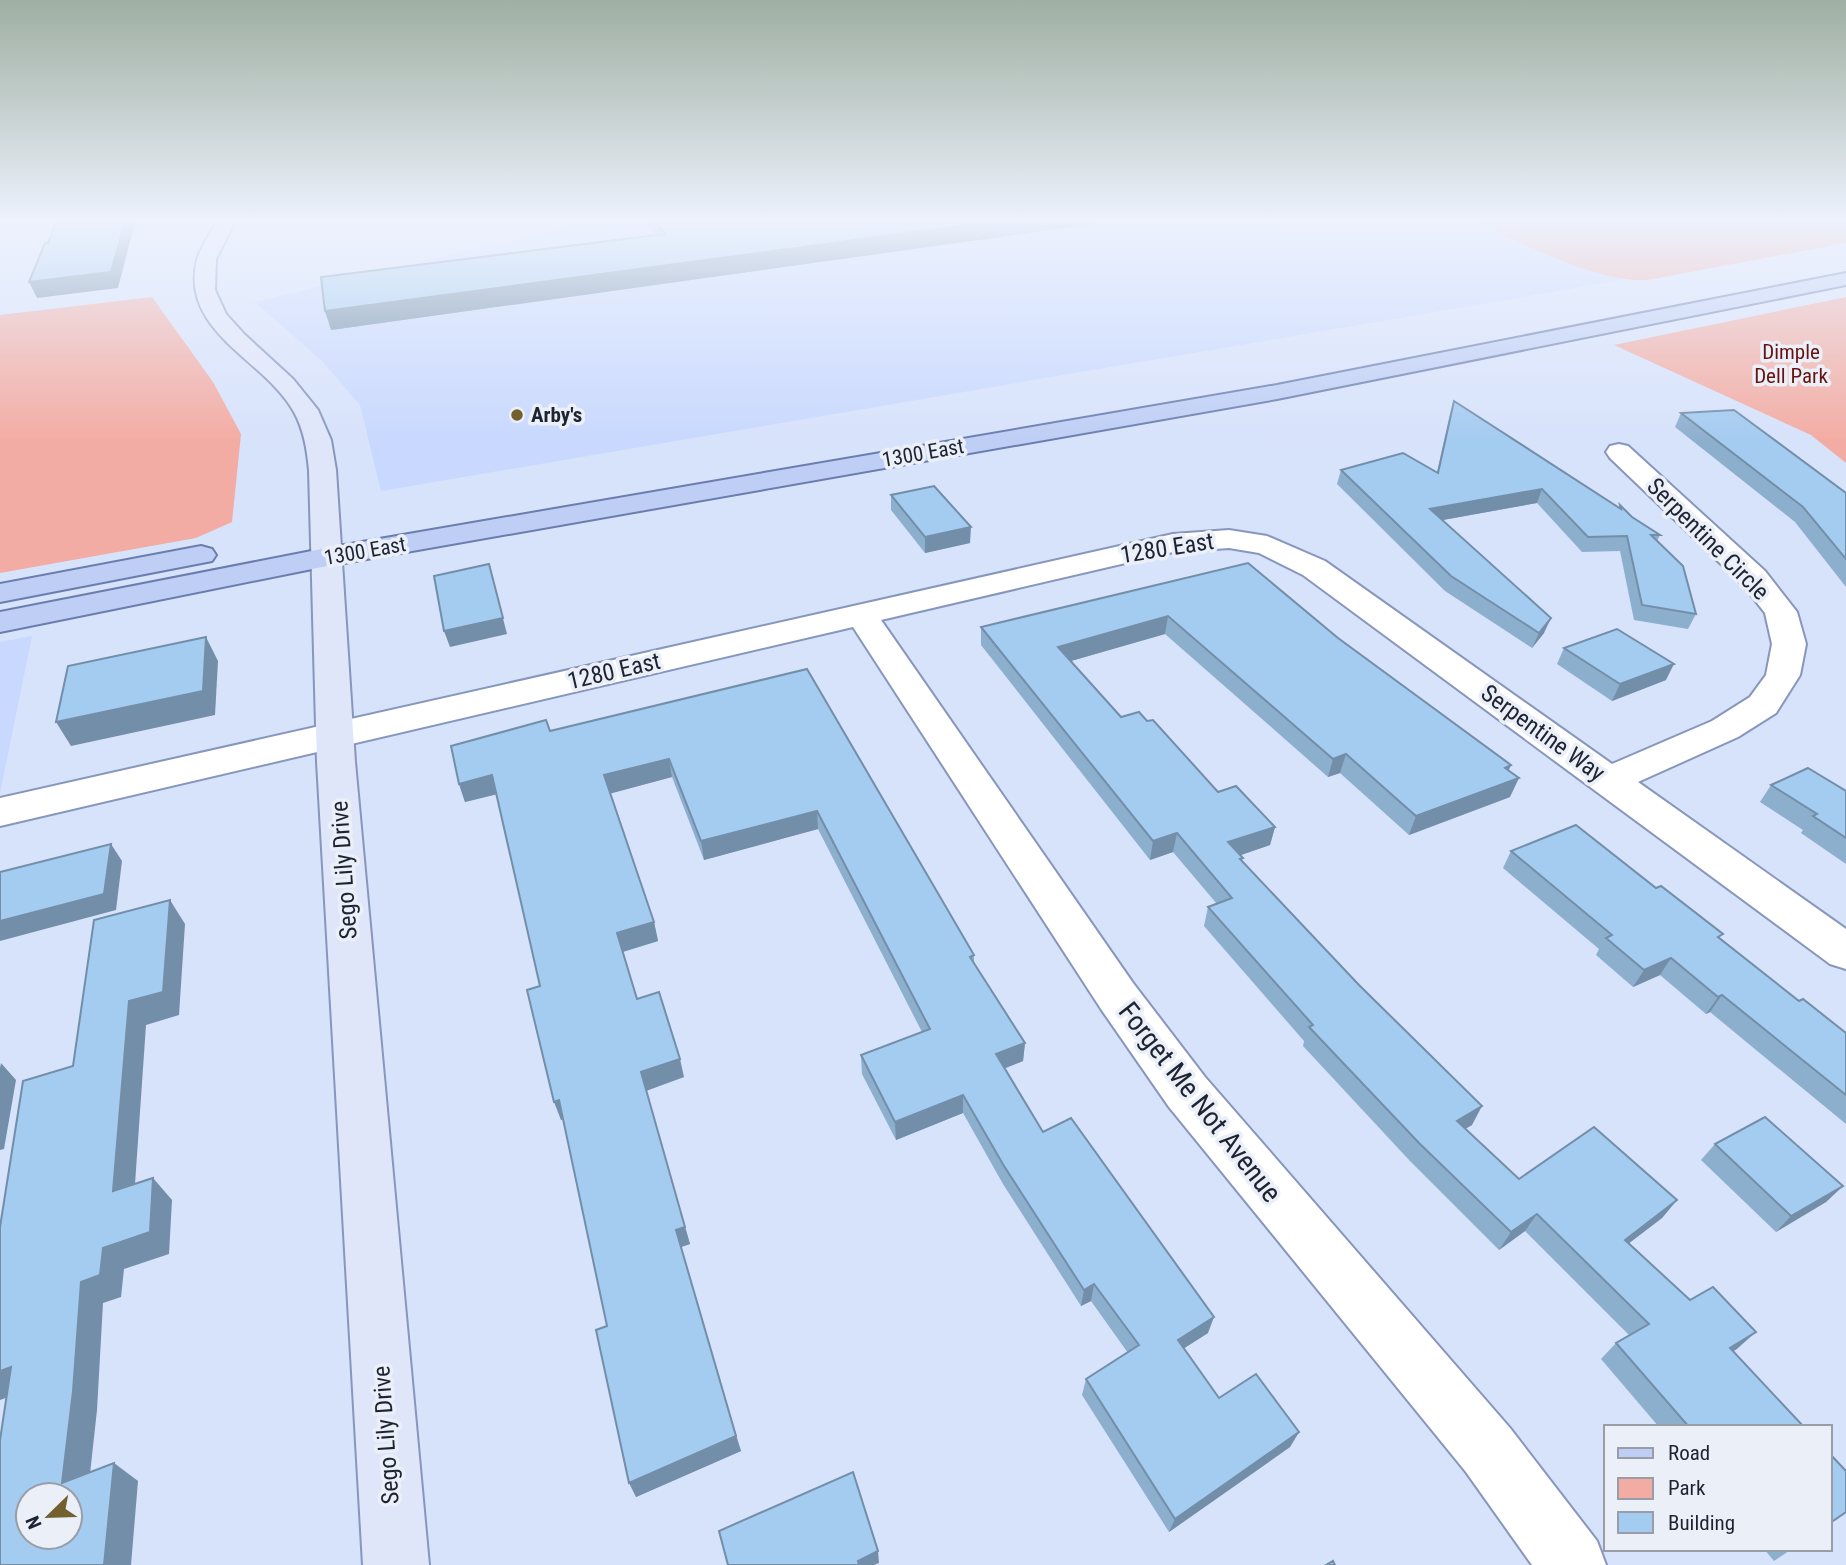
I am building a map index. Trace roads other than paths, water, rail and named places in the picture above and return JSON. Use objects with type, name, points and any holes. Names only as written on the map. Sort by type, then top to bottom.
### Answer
[{"type":"main road","name":"1300 East","points":[[1352,354],[1676,295]]},
{"type":"main road","name":"1300 East","points":[[0,593],[727,488],[1277,392],[1707,295]]},
{"type":"main road","name":"1300 East","points":[[0,622],[327,545],[894,435],[877,448],[791,464],[759,473],[727,488]]},
{"type":"street","name":"Sego Lily Drive","points":[[206,295],[228,335],[275,373],[305,409],[318,438],[327,545],[335,734],[396,1565]]},
{"type":"street","name":"Serpentine Circle","points":[[1608,780],[1725,729],[1763,705],[1783,675],[1789,644],[1781,612],[1754,578],[1619,452]]},
{"type":"street","name":"Serpentine Way","points":[[1229,539],[1267,545],[1314,568],[1846,952]]},
{"type":"street","name":"1280 East","points":[[0,812],[1173,543],[1229,539]]},
{"type":"street","name":"Forget Me Not Avenue","points":[[861,614],[1117,996],[1188,1092],[1488,1450],[1573,1565]]},
{"type":"place","name":"Arby's","points":[[517,415]]},
{"type":"park label","name":"Dimple Dell Park","points":[[1791,364]]}]
